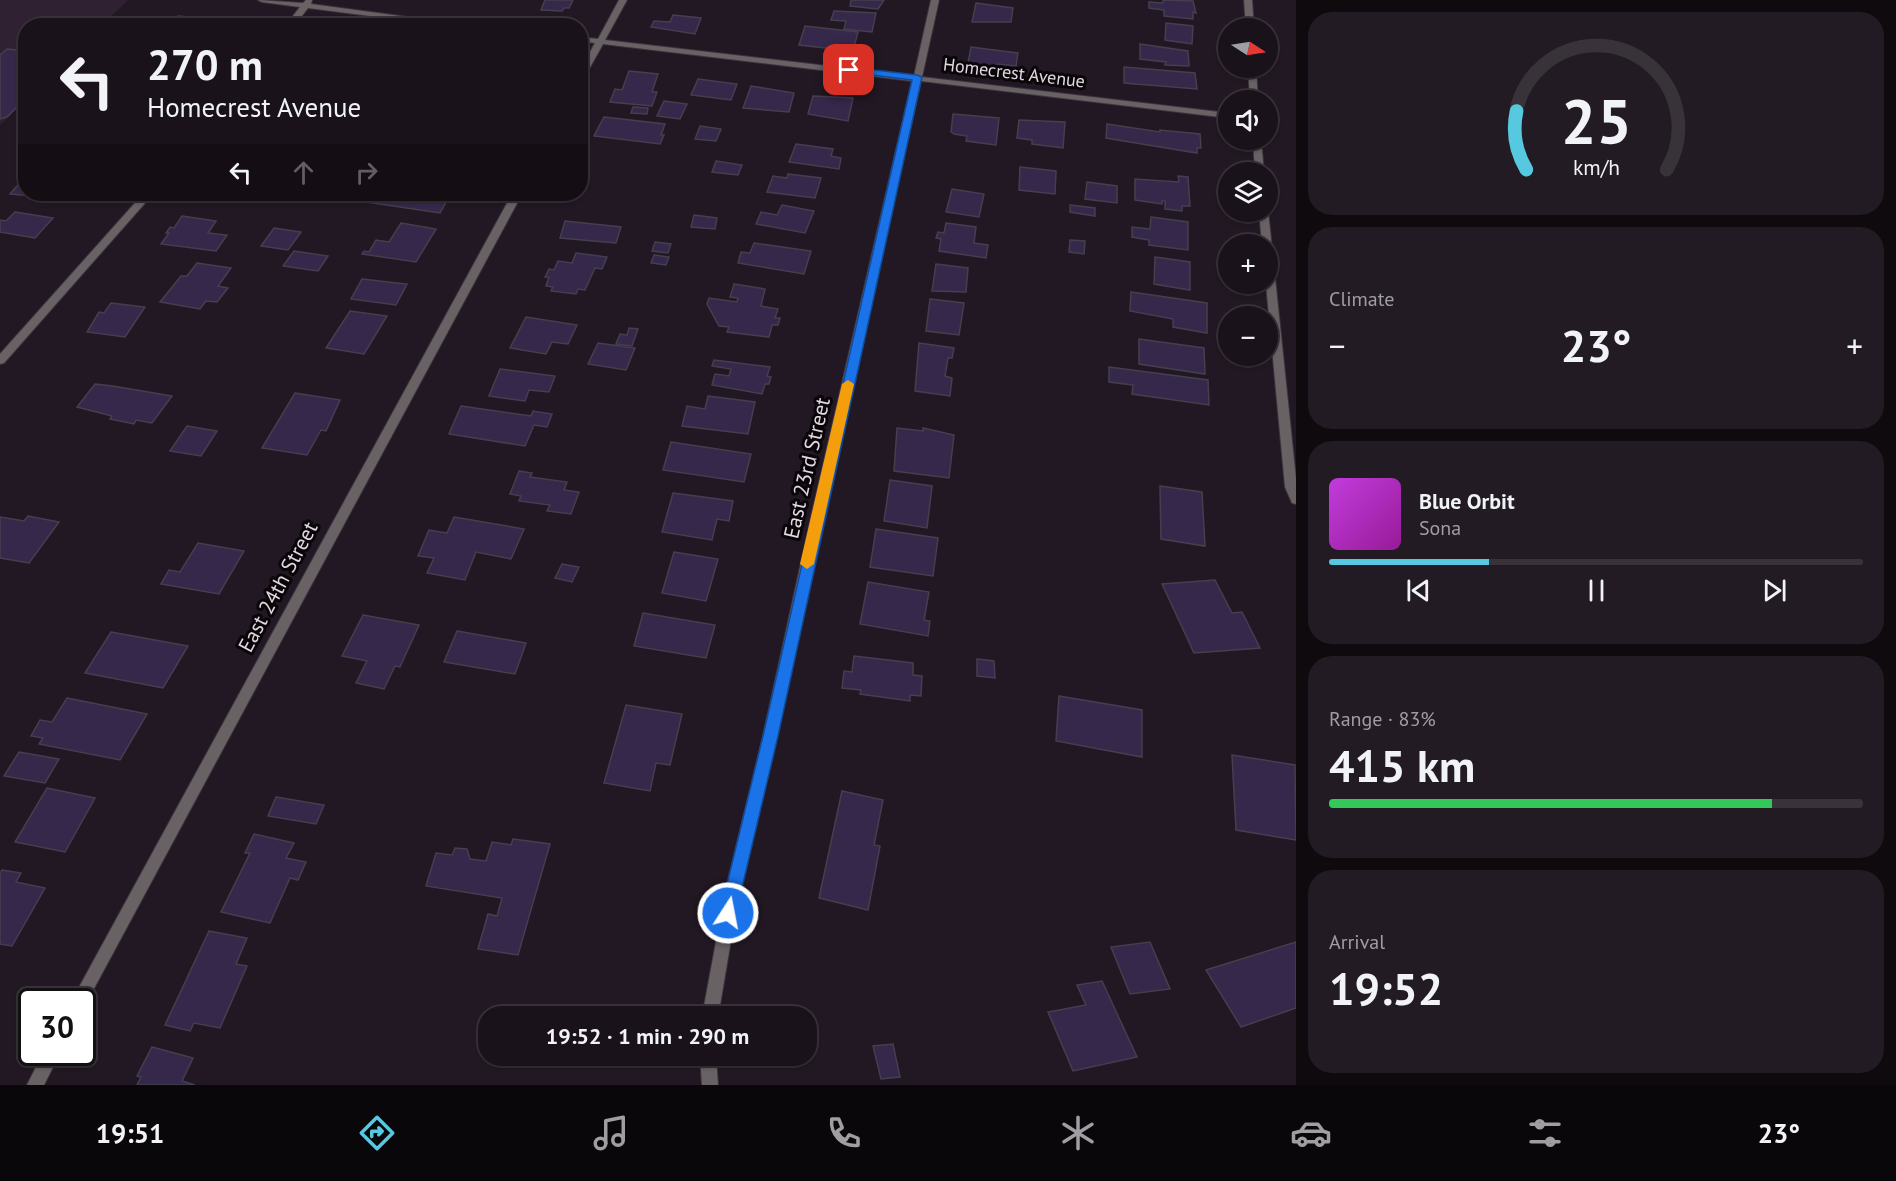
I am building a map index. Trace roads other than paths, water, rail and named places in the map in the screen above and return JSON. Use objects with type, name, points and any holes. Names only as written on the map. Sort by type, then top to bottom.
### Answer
[{"type":"street","points":[[262,0],[308,3],[414,18]]},
{"type":"street","points":[[588,63],[623,0]]},
{"type":"street","name":"East 23rd Street","points":[[712,1006],[732,893],[770,736],[936,0]]},
{"type":"street","points":[[1248,0],[1249,18]]},
{"type":"street","points":[[295,18],[308,3]]},
{"type":"street","name":"Homecrest Avenue","points":[[588,40],[1218,114]]},
{"type":"street","points":[[0,362],[142,201]]},
{"type":"street","name":"East 24th Street","points":[[87,988],[513,201]]},
{"type":"street","points":[[1272,294],[1291,487],[1296,500]]},
{"type":"street","points":[[35,1085],[45,1066]]},
{"type":"street","points":[[709,1066],[710,1085]]}]
